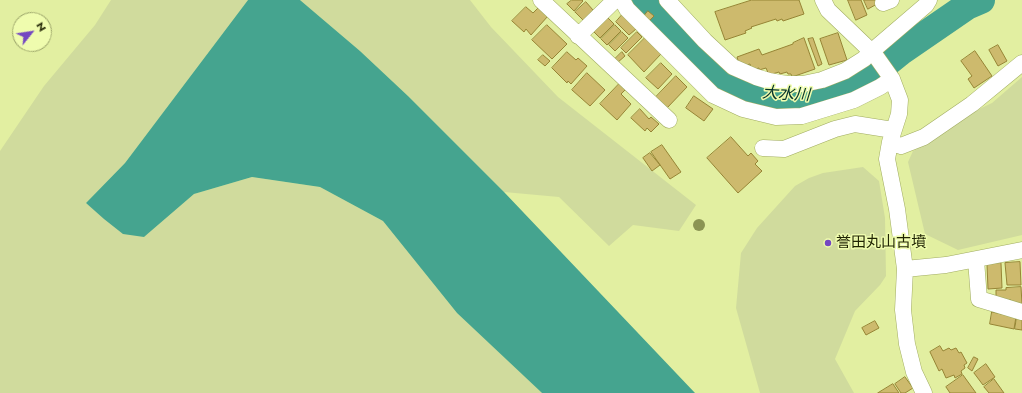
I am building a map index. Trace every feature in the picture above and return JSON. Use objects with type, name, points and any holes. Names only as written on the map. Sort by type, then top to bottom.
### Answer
[{"type":"street","points":[[541,0],[669,120]]},
{"type":"street","points":[[578,36],[615,0]]},
{"type":"street","points":[[622,0],[627,9],[712,95],[743,109],[776,117],[802,116],[854,100],[880,87],[890,77]]},
{"type":"street","points":[[667,0],[705,41],[733,67],[756,77],[786,84],[803,84],[822,80],[844,71],[873,54],[932,2]]},
{"type":"street","points":[[822,0],[828,10],[873,54],[890,77],[897,89],[900,100],[899,114],[887,159],[897,209],[905,269],[903,310],[907,344],[914,372],[924,393]]},
{"type":"street","points":[[763,148],[784,149],[808,139],[856,124],[892,136],[901,146],[924,137],[972,104],[1022,63]]},
{"type":"street","points":[[905,269],[946,265],[1022,250]]},
{"type":"street","points":[[976,260],[979,299],[1022,312]]},
{"type":"green space","points":[[111,0],[248,0],[125,163],[86,203],[144,237],[194,194],[252,177],[320,187],[383,221],[457,313],[542,393],[0,393],[0,151],[44,86],[95,25]]},
{"type":"green space","points":[[300,0],[470,0],[491,27],[558,97],[696,205],[679,231],[633,225],[609,246],[559,197],[504,192],[408,96],[360,51]]},
{"type":"green space","points":[[1022,77],[1022,235],[958,250],[925,234],[908,162],[913,151],[922,146],[943,126],[992,103]]},
{"type":"green space","points":[[863,167],[879,181],[885,218],[886,276],[880,285],[855,311],[835,359],[854,393],[760,393],[736,308],[741,253],[757,228],[795,186],[809,178],[823,173]]},
{"type":"water","points":[[248,0],[300,0],[360,51],[408,96],[504,192],[695,393],[542,393],[457,313],[383,221],[320,187],[252,177],[194,194],[144,237],[123,234],[104,219],[86,203],[125,163]]},
{"type":"building","points":[[572,0],[583,1],[574,11],[567,4]]},
{"type":"building","points":[[752,0],[799,0],[804,14],[783,21],[782,19],[777,21],[776,19],[751,27],[752,28],[745,31],[746,33],[725,40],[715,12]]},
{"type":"building","points":[[848,0],[861,0],[867,15],[856,20]]},
{"type":"building","points":[[864,0],[875,0],[877,4],[868,9]]},
{"type":"building","points":[[586,2],[593,10],[583,20],[575,12]]},
{"type":"building","points":[[526,7],[533,13],[539,7],[548,16],[531,35],[526,29],[524,32],[512,21]]},
{"type":"building","points":[[648,11],[654,16],[649,21],[644,16]]},
{"type":"building","points":[[622,15],[636,29],[629,35],[616,22]]},
{"type":"building","points":[[607,17],[614,24],[600,38],[593,31]]},
{"type":"building","points":[[547,25],[567,44],[552,59],[532,40]]},
{"type":"building","points":[[615,25],[621,31],[607,45],[601,39]]},
{"type":"building","points":[[622,32],[628,38],[615,51],[609,45]]},
{"type":"building","points":[[637,32],[642,37],[626,53],[621,48]]},
{"type":"building","points":[[838,33],[847,60],[829,65],[820,39]]},
{"type":"building","points":[[645,38],[661,54],[644,72],[628,55]]},
{"type":"building","points":[[804,38],[815,69],[792,77],[791,74],[788,74],[787,72],[780,74],[779,72],[769,75],[766,68],[752,70],[750,64],[740,67],[737,57],[759,49],[762,55],[793,44]]},
{"type":"building","points":[[813,38],[822,64],[818,66],[808,39]]},
{"type":"building","points":[[998,45],[1007,61],[998,66],[989,50]]},
{"type":"building","points":[[975,51],[992,76],[974,88],[968,79],[972,76],[961,61]]},
{"type":"building","points":[[567,52],[576,60],[578,58],[587,66],[571,84],[568,81],[567,83],[552,68]]},
{"type":"building","points":[[622,52],[625,56],[617,63],[614,60]]},
{"type":"building","points":[[543,55],[550,61],[545,66],[538,60]]},
{"type":"building","points":[[661,63],[672,74],[658,89],[646,78]]},
{"type":"building","points":[[587,73],[605,90],[590,106],[572,90]]},
{"type":"building","points":[[676,76],[687,87],[667,108],[656,97]]},
{"type":"building","points":[[621,82],[627,88],[621,94],[631,104],[617,120],[600,104]]},
{"type":"building","points":[[694,96],[713,109],[704,121],[686,108]]},
{"type":"building","points":[[640,109],[649,119],[651,117],[659,124],[651,132],[647,128],[645,131],[631,118]]},
{"type":"building","points":[[731,137],[748,156],[751,153],[758,161],[755,164],[762,171],[738,193],[707,158]]},
{"type":"building","points":[[662,145],[681,172],[670,179],[651,152]]},
{"type":"building","points":[[650,153],[660,165],[652,171],[643,158]]},
{"type":"building","points":[[1020,262],[1021,285],[1007,285],[1005,263]]},
{"type":"building","points":[[1001,263],[1002,288],[988,289],[987,264]]},
{"type":"building","points":[[1021,287],[1022,304],[1011,304],[1011,300],[996,299],[996,290]]},
{"type":"building","points":[[992,312],[1016,317],[1014,329],[990,324]]},
{"type":"building","points":[[1017,317],[1022,318],[1022,330],[1015,329]]},
{"type":"building","points":[[875,321],[879,328],[866,335],[862,328]]},
{"type":"building","points":[[940,346],[943,351],[949,348],[951,350],[956,348],[959,353],[961,352],[967,363],[964,365],[965,368],[961,371],[962,374],[955,378],[954,375],[946,378],[942,369],[939,371],[930,352]]},
{"type":"building","points":[[974,357],[978,359],[972,371],[968,368]]},
{"type":"building","points":[[986,364],[995,377],[983,385],[974,373]]},
{"type":"building","points":[[963,375],[976,393],[950,393],[946,387]]},
{"type":"building","points":[[905,377],[913,388],[905,393],[901,393],[895,384]]},
{"type":"building","points":[[994,379],[1004,393],[989,393],[984,387]]},
{"type":"building","points":[[893,384],[899,393],[878,393]]},
{"type":"waterway","name":"大水川","points":[[646,0],[711,68],[735,85],[755,94],[777,98],[809,99],[840,92],[869,77],[900,52],[967,6],[981,0]]},
{"type":"place","name":"誉田丸山古墳","points":[[828,243]]}]
